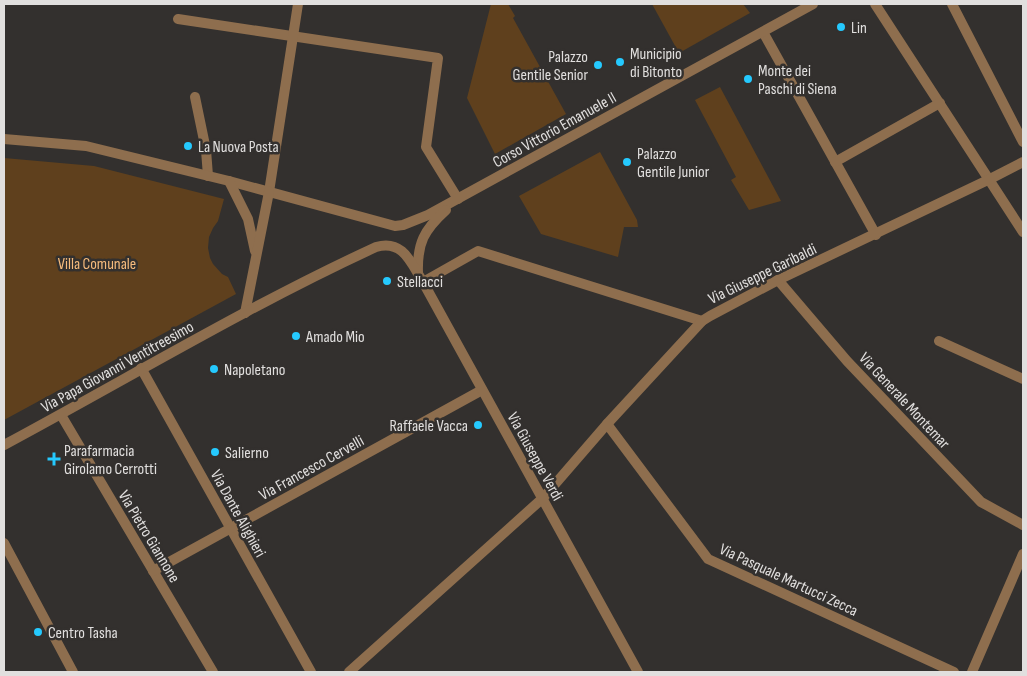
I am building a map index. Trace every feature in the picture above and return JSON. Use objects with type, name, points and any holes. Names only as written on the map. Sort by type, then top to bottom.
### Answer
[{"type":"street","points":[[245,313],[269,192],[298,4]]},
{"type":"street","name":"Corso Vittorio Emanuele II","points":[[4,139],[86,146],[229,181],[384,224],[404,225],[458,199],[813,4]]},
{"type":"street","points":[[876,4],[1023,232]]},
{"type":"street","points":[[952,4],[1023,142]]},
{"type":"street","points":[[178,19],[438,58],[426,147],[458,199],[434,221],[424,234],[420,248],[420,278],[478,251],[702,321]]},
{"type":"street","points":[[763,32],[876,234]]},
{"type":"street","points":[[195,97],[206,150],[208,176]]},
{"type":"street","points":[[835,162],[940,103]]},
{"type":"street","name":"Via Giuseppe Garibaldi","points":[[349,672],[543,498],[607,424],[702,321],[778,280],[990,180],[1023,162]]},
{"type":"street","points":[[229,181],[248,219],[256,254]]},
{"type":"street","name":"Via Papa Giovanni Ventitreesimo","points":[[4,446],[141,368],[376,247],[383,245],[392,246],[400,249],[406,255]]},
{"type":"street","name":"Via Giuseppe Verdi","points":[[406,255],[543,498],[638,672]]},
{"type":"street","name":"Via Generale Montemar","points":[[778,280],[847,361],[981,502],[1023,525]]},
{"type":"street","points":[[939,341],[1023,379]]},
{"type":"street","name":"Via Dante Alighieri","points":[[141,368],[311,672]]},
{"type":"street","name":"Via Francesco Cervelli","points":[[154,571],[482,390]]},
{"type":"street","name":"Via Pietro Giannone","points":[[61,414],[213,672]]},
{"type":"street","name":"Via Pasquale Martucci Zecca","points":[[607,424],[708,559],[954,672]]},
{"type":"street","points":[[4,543],[73,672]]},
{"type":"street","points":[[972,672],[1023,554]]},
{"type":"green space","points":[[491,4],[508,4],[515,16],[513,18],[566,114],[495,154],[467,98]]},
{"type":"green space","points":[[652,4],[743,4],[750,13],[679,53]]},
{"type":"green space","points":[[720,87],[781,201],[749,210],[731,180],[736,177],[695,100]]},
{"type":"green space","points":[[600,152],[637,220],[638,227],[624,227],[618,257],[541,234],[519,196]]},
{"type":"green space","name":"Villa Comunale","points":[[4,158],[94,166],[224,199],[218,221],[209,237],[208,248],[213,264],[222,274],[228,277],[236,294],[4,420]]},
{"type":"place","name":"Lin","points":[[841,27]]},
{"type":"place","name":"Municipio di Bitonto","points":[[620,62]]},
{"type":"place","name":"Palazzo Gentile Senior","points":[[598,65]]},
{"type":"place","name":"Monte dei Paschi di Siena","points":[[748,79]]},
{"type":"place","name":"La Nuova Posta","points":[[188,146]]},
{"type":"place","name":"Palazzo Gentile Junior","points":[[627,162]]},
{"type":"place","name":"Stellacci","points":[[387,281]]},
{"type":"place","name":"Amado Mio","points":[[296,336]]},
{"type":"place","name":"Napoletano","points":[[214,369]]},
{"type":"place","name":"Raffaele Vacca","points":[[478,425]]},
{"type":"place","name":"Salierno","points":[[215,452]]},
{"type":"place","name":"Parafarmacia Girolamo Cerrotti","points":[[54,459]]},
{"type":"place","name":"Centro Tasha","points":[[38,632]]}]
